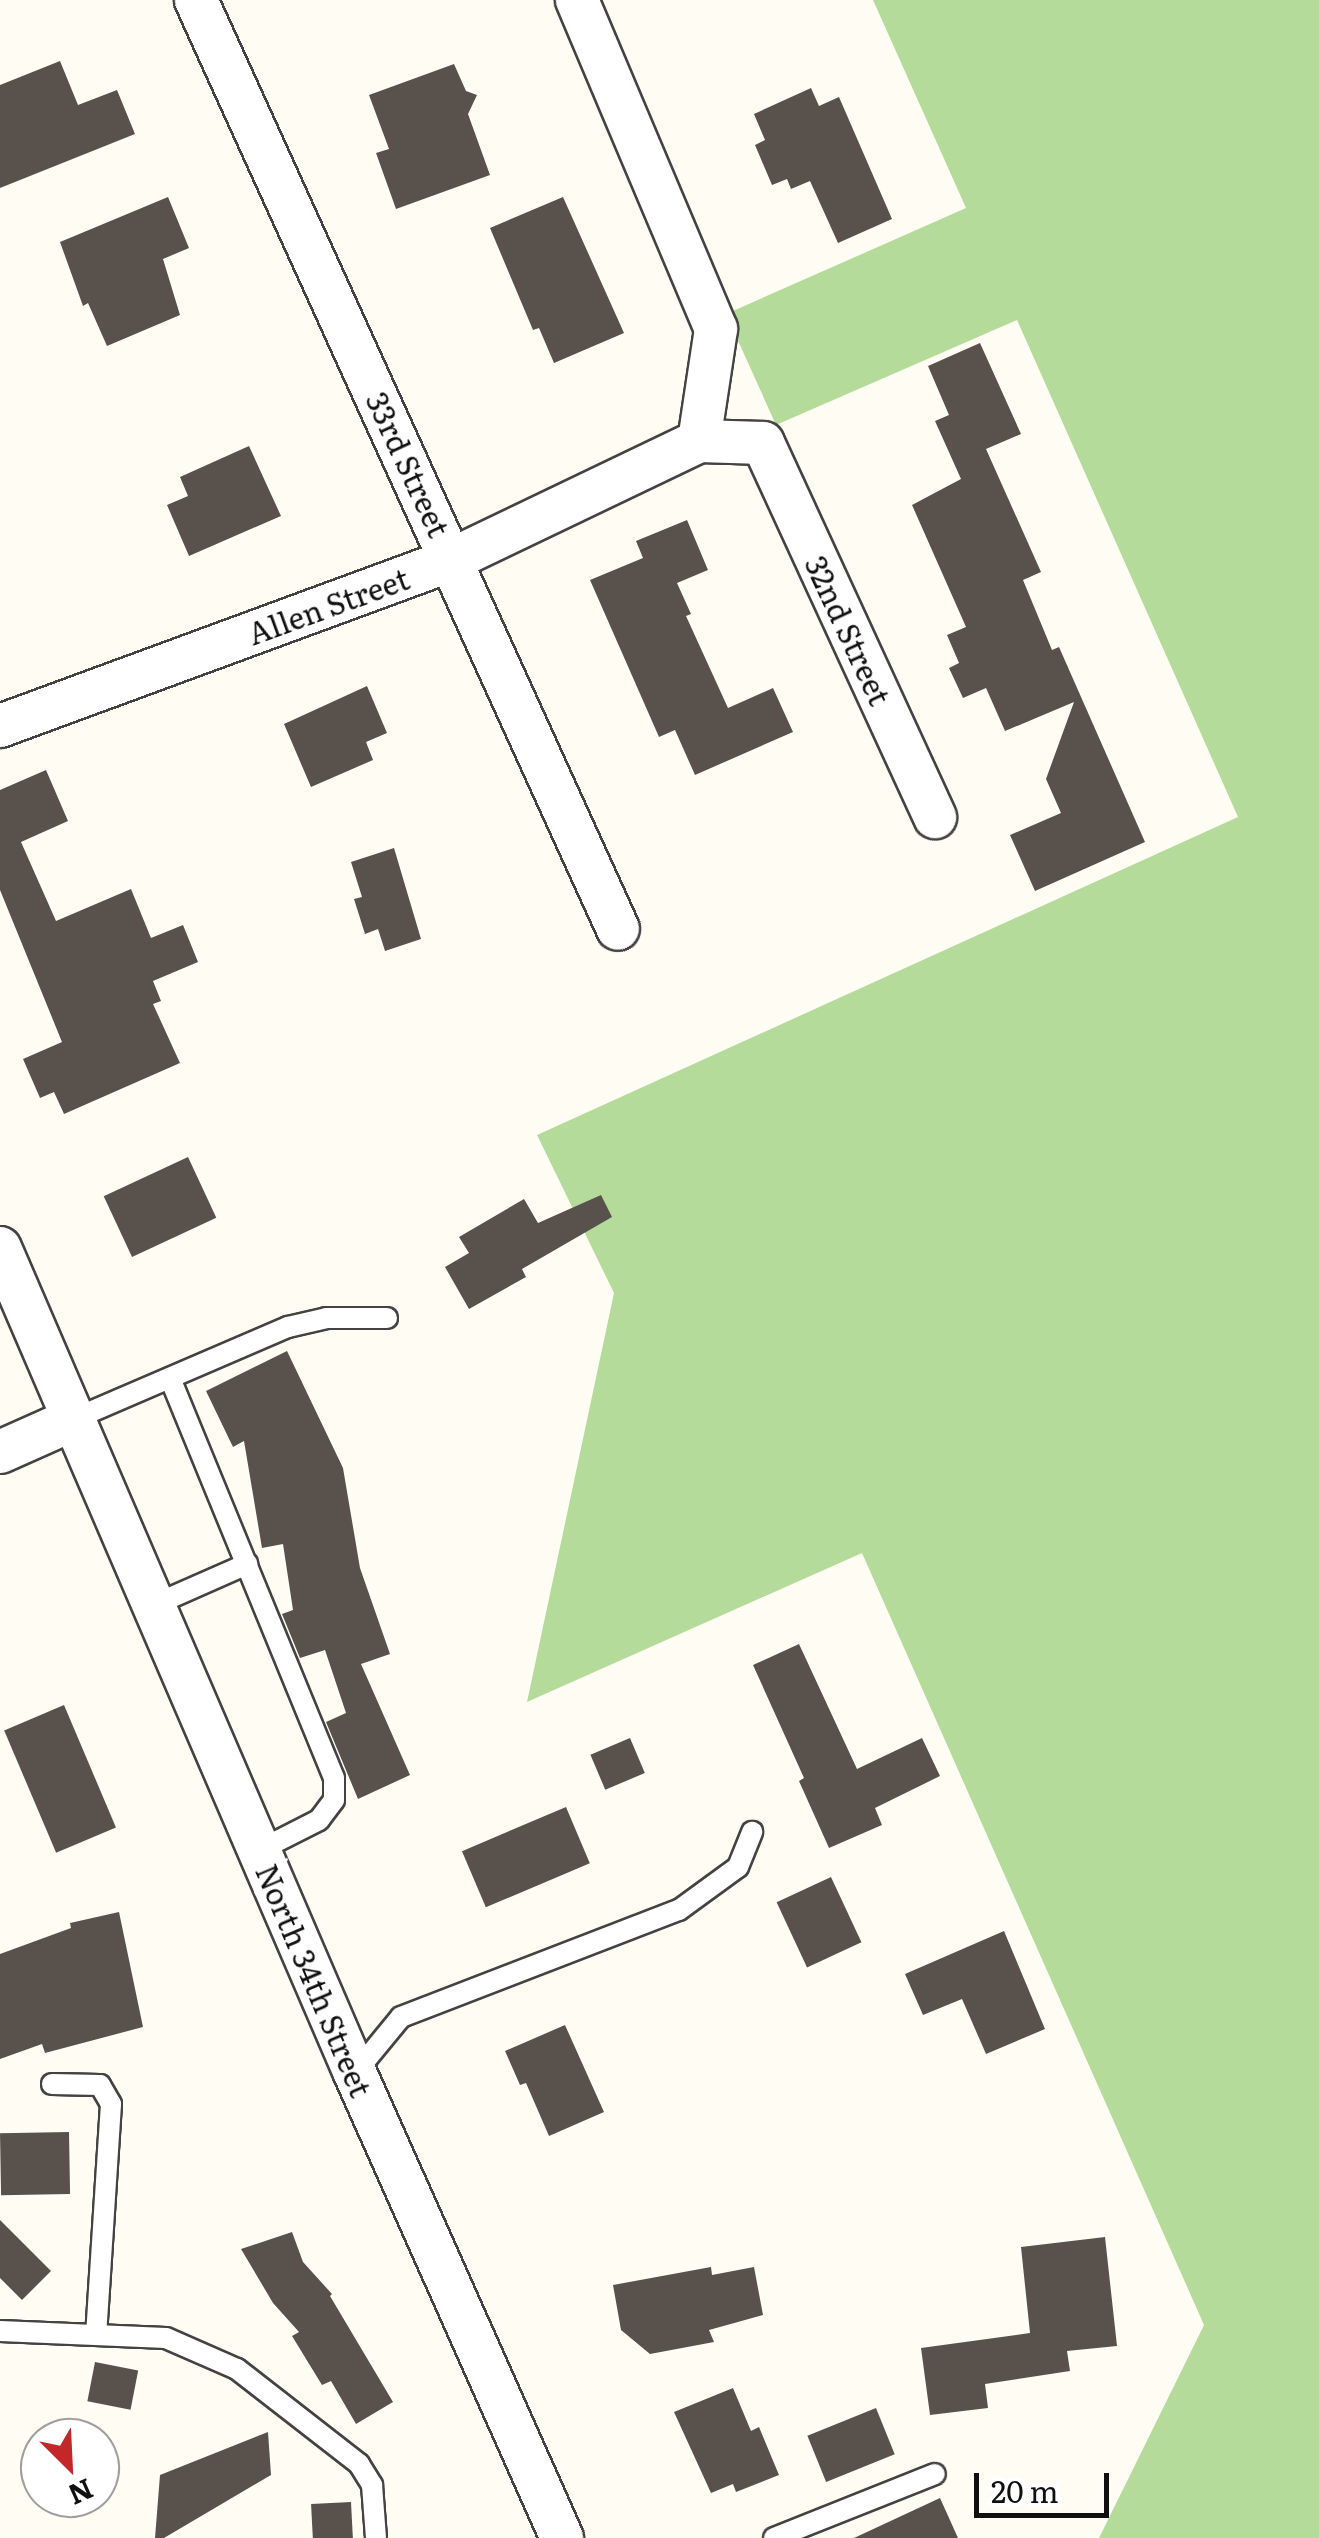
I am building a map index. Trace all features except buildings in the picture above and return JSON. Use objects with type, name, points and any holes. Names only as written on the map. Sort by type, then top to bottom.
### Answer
[{"type":"street","name":"33rd Street","points":[[196,0],[453,559],[618,930]]},
{"type":"street","points":[[577,0],[716,329],[699,441]]},
{"type":"street","name":"Allen Street","points":[[0,726],[453,559],[699,441],[763,443]]},
{"type":"street","name":"32nd Street","points":[[763,443],[935,817]]},
{"type":"street","name":"North 34th Street","points":[[0,1248],[355,2074],[562,2538]]},
{"type":"street","points":[[0,1452],[74,1419]]},
{"type":"lane","points":[[74,1419],[288,1327],[326,1318],[387,1318]]},
{"type":"lane","points":[[170,1378],[334,1778],[334,1800],[319,1820],[260,1850]]},
{"type":"lane","points":[[154,1605],[246,1564]]},
{"type":"lane","points":[[355,2074],[401,2017],[679,1910],[738,1867],[752,1832]]},
{"type":"lane","points":[[52,2084],[100,2084],[110,2104],[96,2333]]},
{"type":"lane","points":[[0,2331],[166,2338],[237,2369],[359,2464],[372,2484],[376,2538]]},
{"type":"lane","points":[[774,2538],[935,2474]]},
{"type":"green space","points":[[873,0],[1319,0],[1319,2538],[1099,2538],[1204,2325],[862,1553],[527,1702],[614,1293],[537,1135],[1238,817],[1017,320],[776,425],[726,314],[966,208]]}]
